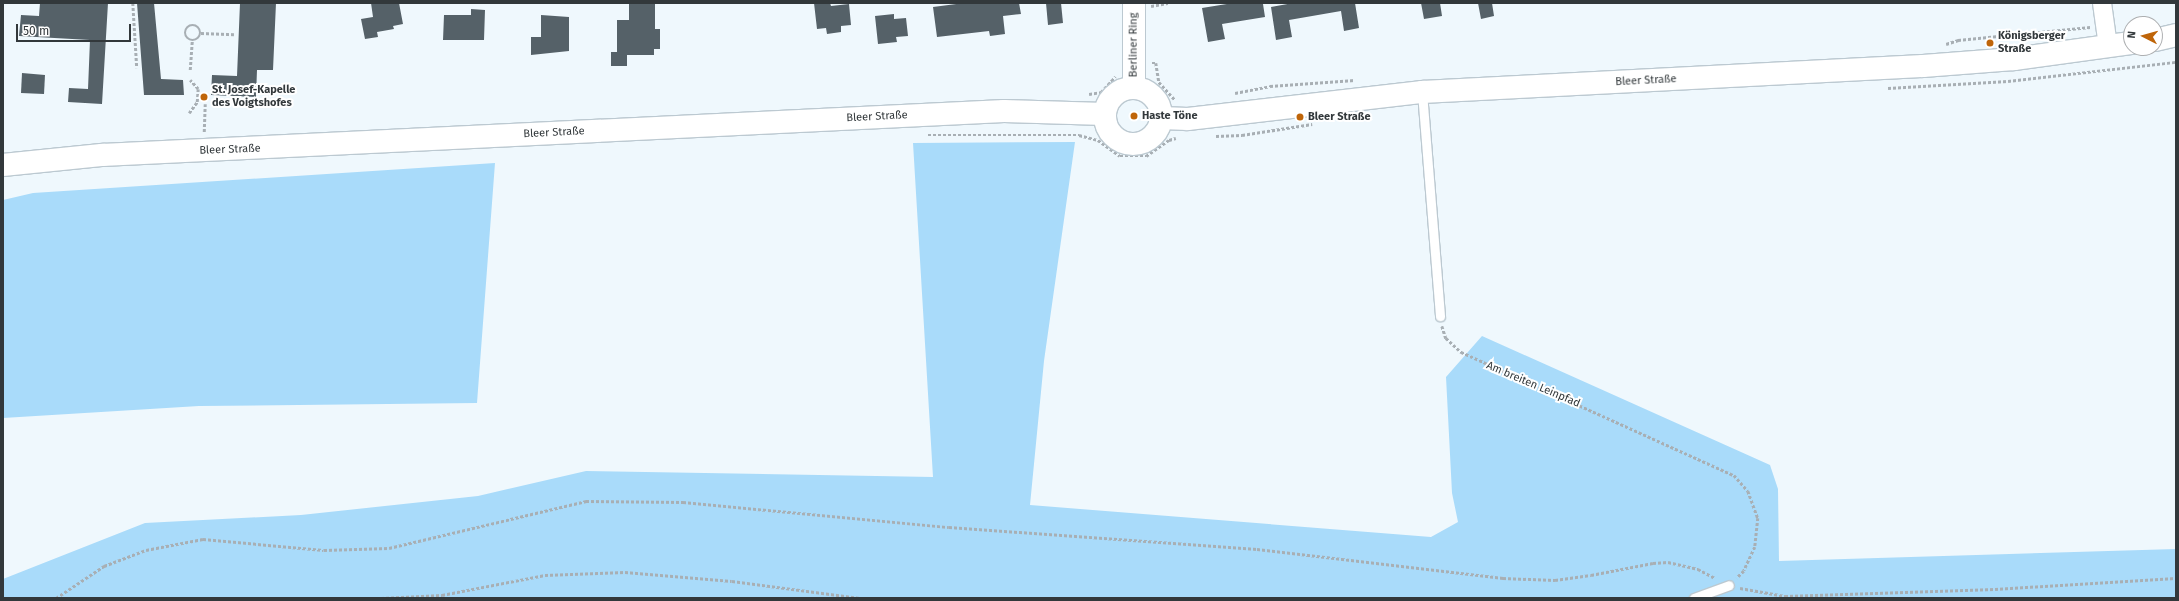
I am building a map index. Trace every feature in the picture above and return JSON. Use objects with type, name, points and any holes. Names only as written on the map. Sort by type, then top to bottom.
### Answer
[{"type":"street","name":"Berliner Ring","points":[[1134,3],[1134,88]]},
{"type":"street","points":[[2102,3],[2108,46]]},
{"type":"street","points":[[2163,38],[2176,36]]},
{"type":"street","name":"Bleer Straße","points":[[1161,118],[1188,119],[1422,92],[1923,66],[2014,59],[2123,44]]},
{"type":"street","points":[[1134,88],[1151,95],[1158,105],[1161,118],[1155,132],[1149,138],[1143,142],[1127,143],[1116,138],[1108,129],[1105,114],[1114,95],[1134,88]]},
{"type":"street","name":"Bleer Straße","points":[[3,165],[102,155],[1004,111],[1105,114]]},
{"type":"lane","points":[[1422,92],[1440,316]]},
{"type":"lane","points":[[1694,598],[1729,585]]},
{"type":"path","points":[[133,3],[137,68]]},
{"type":"path","points":[[1158,5],[1168,3]]},
{"type":"path","points":[[192,40],[186,35],[188,27],[196,26],[201,33]]},
{"type":"path","points":[[201,33],[234,34]]},
{"type":"path","points":[[192,40],[196,40],[201,33]]},
{"type":"path","points":[[190,70],[192,40]]},
{"type":"path","points":[[1081,95],[1101,92],[1115,78],[1116,72]]},
{"type":"path","points":[[189,113],[197,102],[198,89],[190,80]]},
{"type":"path","points":[[203,134],[205,104]]},
{"type":"path","points":[[1079,135],[1098,140],[1120,156],[1146,156],[1169,140],[1181,138]]},
{"type":"path","name":"Am breiten Leinpfad","points":[[1440,316],[1446,338],[1461,352],[1726,469],[1742,482],[1754,503],[1758,518],[1758,532],[1751,559],[1744,571],[1729,585]]},
{"type":"path","points":[[56,598],[104,566],[146,550],[203,539],[324,550],[389,548],[586,500],[683,502],[949,527],[1257,549],[1529,580],[1590,575],[1653,563],[1668,562],[1698,569],[1729,585],[1785,596],[1995,589],[2176,578]]},
{"type":"path","points":[[381,598],[442,595],[545,575],[625,572],[732,581],[860,598]]},
{"type":"shaded area","points":[[1075,142],[1044,361],[1030,505],[1431,537],[1458,522],[1452,493],[1446,377],[1482,336],[1770,465],[1778,489],[1779,561],[2176,549],[2176,598],[3,598],[3,579],[145,523],[301,515],[478,496],[586,471],[933,477],[913,143]]},
{"type":"shaded area","points":[[495,163],[477,403],[199,406],[3,418],[3,200],[33,193]]},
{"type":"building","points":[[40,3],[108,3],[102,104],[68,102],[69,88],[88,89],[90,40],[19,36],[21,15],[39,16]]},
{"type":"building","points":[[137,3],[154,3],[161,79],[183,80],[184,95],[144,95]]},
{"type":"building","points":[[240,3],[276,3],[273,70],[257,70],[256,97],[211,95],[212,75],[237,76]]},
{"type":"building","points":[[371,3],[399,3],[403,24],[393,26],[394,29],[377,32],[378,37],[365,39],[361,19],[373,17]]},
{"type":"building","points":[[629,3],[655,3],[655,29],[660,29],[660,49],[654,49],[654,55],[627,55],[627,66],[611,66],[611,52],[617,52],[617,20],[629,20]]},
{"type":"building","points":[[814,3],[830,3],[831,6],[849,4],[851,25],[841,26],[841,32],[827,34],[826,28],[817,29]]},
{"type":"building","points":[[964,3],[1019,3],[1021,14],[1003,16],[1005,34],[990,36],[989,31],[937,37],[933,7]]},
{"type":"building","points":[[1046,3],[1061,3],[1063,23],[1048,25]]},
{"type":"building","points":[[1233,3],[1263,4],[1265,17],[1222,24],[1225,39],[1208,42],[1202,8]]},
{"type":"building","points":[[1293,3],[1355,3],[1359,28],[1344,31],[1341,11],[1289,20],[1292,37],[1276,40],[1271,7]]},
{"type":"building","points":[[1421,3],[1440,3],[1442,16],[1424,19]]},
{"type":"building","points":[[1478,3],[1492,3],[1494,16],[1481,19]]},
{"type":"building","points":[[471,9],[485,10],[484,40],[443,40],[444,15],[471,15]]},
{"type":"building","points":[[894,14],[894,19],[906,18],[908,36],[896,37],[897,42],[878,44],[875,16]]},
{"type":"building","points":[[541,15],[569,17],[569,51],[531,55],[531,37],[541,37]]},
{"type":"building","points":[[22,73],[45,75],[44,94],[21,93]]},
{"type":"place","name":"Königsberger Straße","points":[[1990,43]]},
{"type":"place","name":"St. Josef-Kapelle des Voigtshofes","points":[[204,97]]},
{"type":"place","name":"Haste Töne","points":[[1134,116]]},
{"type":"place","name":"Bleer Straße","points":[[1300,117]]}]
